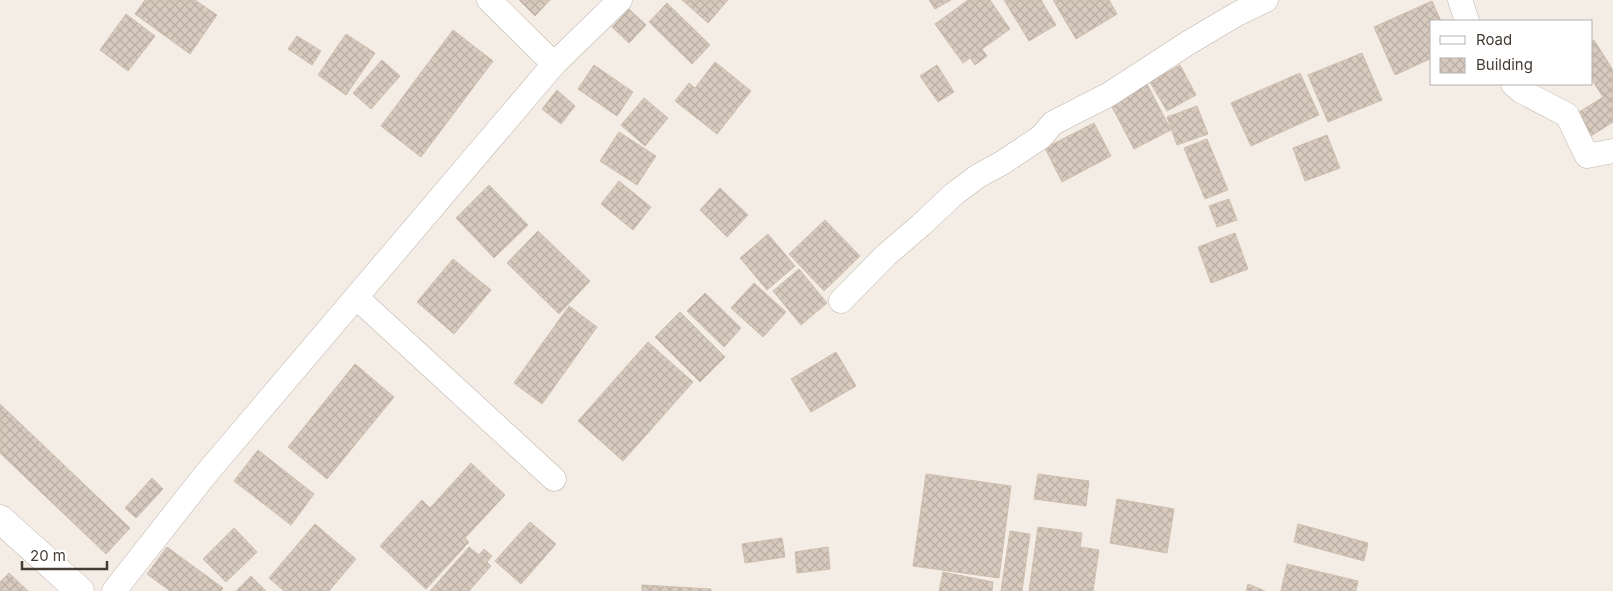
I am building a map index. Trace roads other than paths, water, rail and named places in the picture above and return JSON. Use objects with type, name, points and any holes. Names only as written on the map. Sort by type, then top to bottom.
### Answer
[{"type":"street","points":[[489,0],[554,64]]},
{"type":"street","points":[[114,591],[205,475],[554,64],[620,0]]},
{"type":"street","points":[[841,301],[886,255],[954,194],[978,176],[1002,163],[1040,137],[1053,123],[1108,95],[1188,43],[1237,14],[1266,0]]},
{"type":"street","points":[[1460,0],[1467,20]]},
{"type":"street","points":[[1515,85],[1521,91],[1567,115],[1587,156],[1613,151]]},
{"type":"street","points":[[356,297],[554,479]]},
{"type":"street","points":[[0,518],[80,591]]}]
